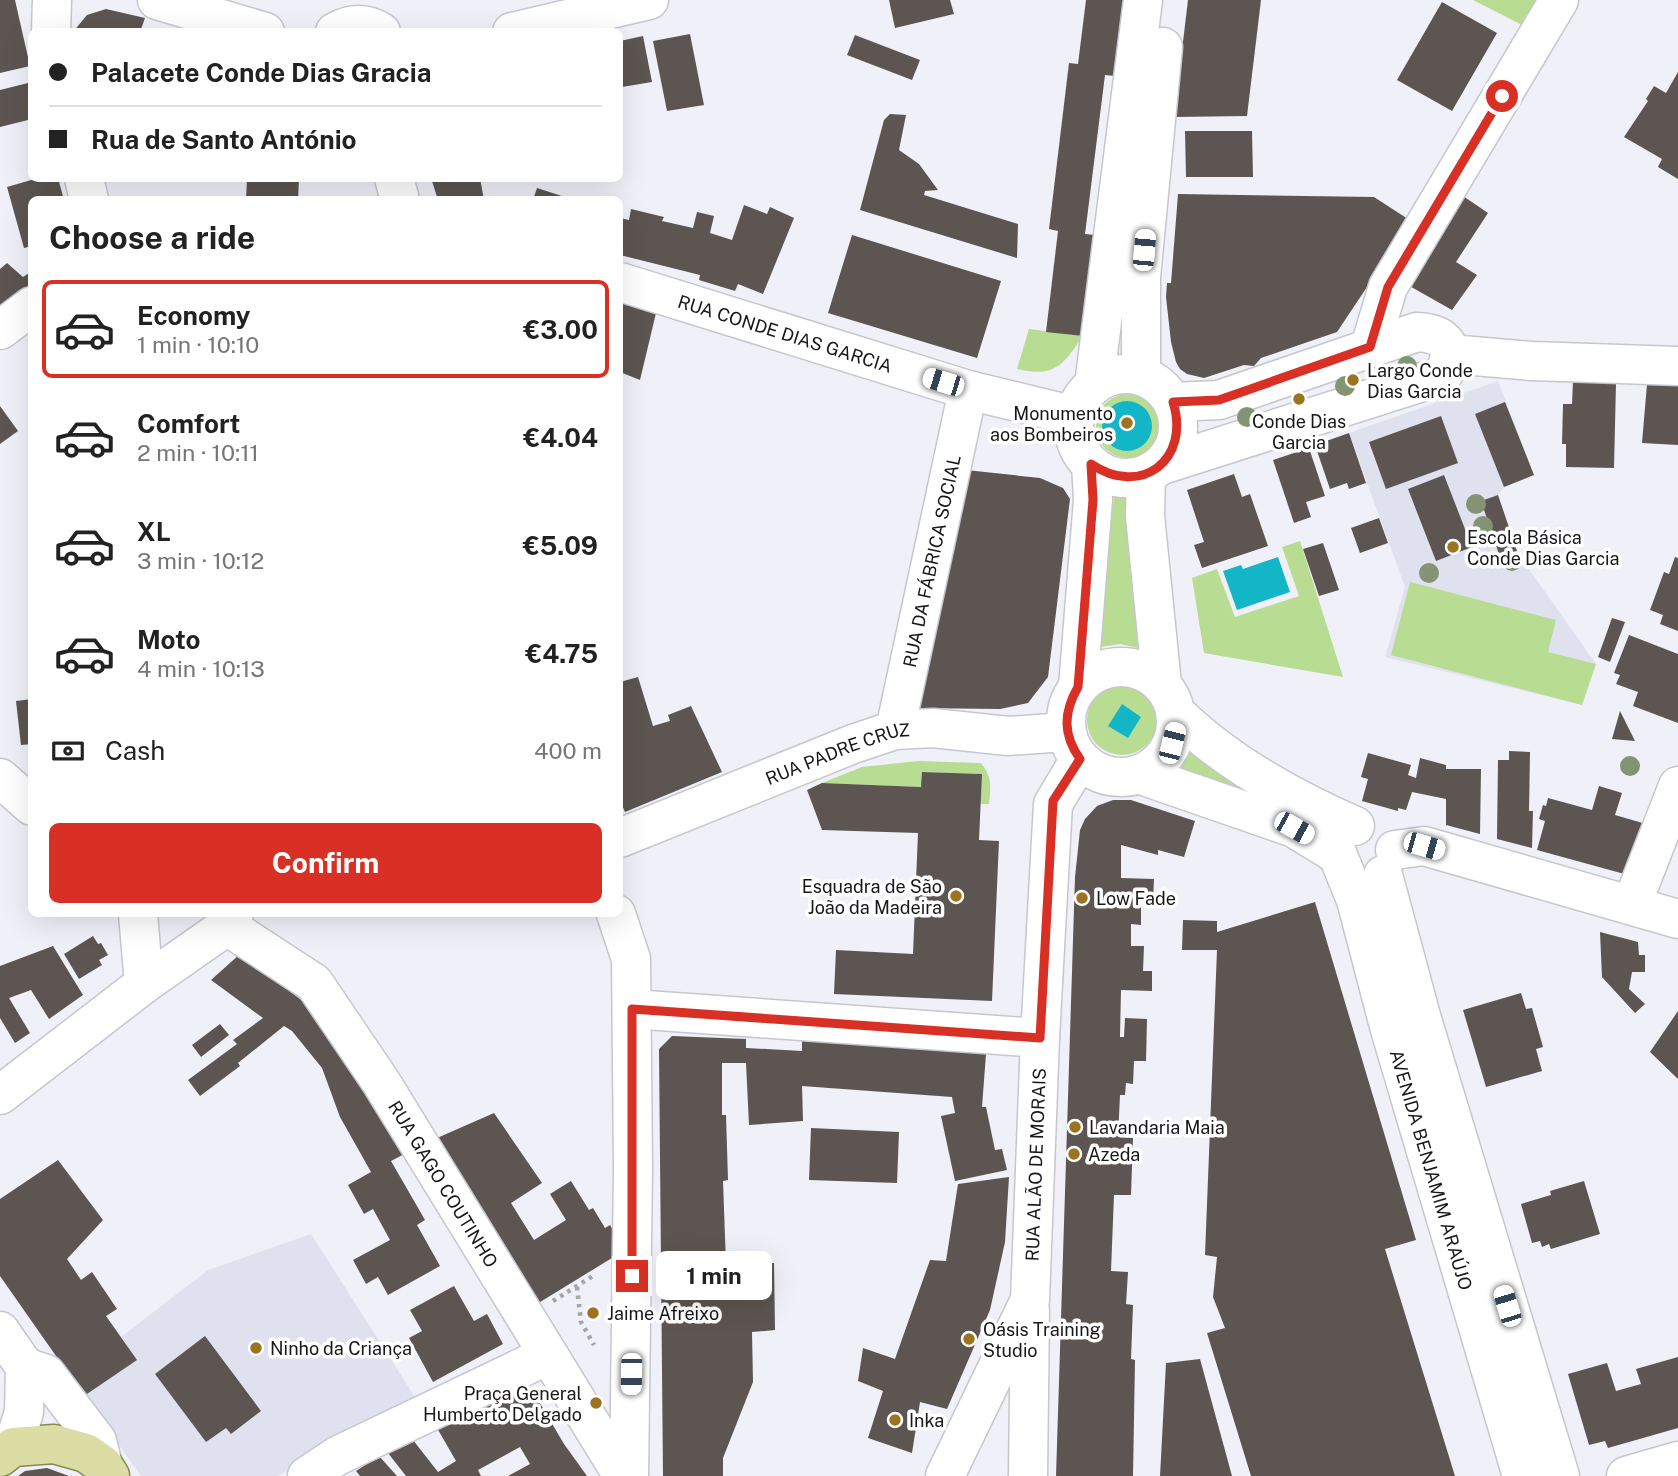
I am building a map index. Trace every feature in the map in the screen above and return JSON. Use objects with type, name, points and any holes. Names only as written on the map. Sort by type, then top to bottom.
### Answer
[{"type":"main road","points":[[6,1452],[54,1444],[86,1453],[107,1471]]},
{"type":"street","points":[[51,28],[52,0]]},
{"type":"street","points":[[157,0],[252,28]]},
{"type":"street","points":[[529,28],[649,0]]},
{"type":"street","name":"RUA ALÃO DE MORAIS","points":[[945,1476],[1030,1300],[1053,801],[1073,746],[1068,708],[1078,687],[1093,500],[1091,464],[1078,447],[1074,426],[1084,400],[1143,0]]},
{"type":"street","points":[[1141,376],[1141,277],[1167,0]]},
{"type":"street","points":[[1370,347],[1388,287],[1559,0]]},
{"type":"street","name":"RUA CONDE DIAS GARCIA","points":[[623,283],[968,390],[1084,400]]},
{"type":"street","points":[[0,330],[28,309]]},
{"type":"street","points":[[1091,464],[1117,477],[1132,477],[1438,377],[1444,373],[1450,354],[1443,340],[1431,332],[1417,332],[1219,400],[1173,402]]},
{"type":"street","points":[[1450,354],[1532,361],[1678,366]]},
{"type":"street","points":[[1073,746],[1093,769],[1107,775],[1123,777],[1153,768],[1164,757],[1176,728],[1169,698],[1145,516],[1154,469],[1170,456],[1178,432],[1173,402],[1160,386],[1141,376],[1125,374],[1108,377],[1084,400]]},
{"type":"street","points":[[1287,376],[1272,389],[1272,402],[1279,415],[1306,420]]},
{"type":"street","name":"RUA DA FÁBRICA SOCIAL","points":[[895,730],[968,390]]},
{"type":"street","points":[[1078,687],[1104,670],[1119,667],[1135,668],[1150,675],[1217,749],[1255,774],[1328,814],[1344,848],[1348,873],[1359,879],[1371,880],[1389,862],[1424,846],[1678,919]]},
{"type":"street","name":"RUA PADRE CRUZ","points":[[623,837],[853,744],[895,730],[933,728],[1073,746]]},
{"type":"street","points":[[1138,774],[1344,848]]},
{"type":"street","points":[[0,778],[28,803]]},
{"type":"street","points":[[1632,904],[1678,786]]},
{"type":"street","points":[[1344,848],[1363,824],[1381,827],[1388,833],[1389,862]]},
{"type":"street","name":"AVENIDA BENJAMIM ARAÚJO","points":[[1344,848],[1389,1026],[1522,1476]]},
{"type":"street","name":"AVENIDA BENJAMIM ARAÚJO","points":[[1389,862],[1421,1016],[1560,1476]]},
{"type":"street","points":[[138,917],[144,984]]},
{"type":"street","points":[[616,917],[631,959],[634,1168],[629,1476]]},
{"type":"street","points":[[0,1094],[231,920]]},
{"type":"street","name":"RUA GAGO COUTINHO","points":[[231,920],[314,983],[381,1082],[623,1476]]},
{"type":"street","points":[[632,1009],[1040,1038]]},
{"type":"street","points":[[1028,1476],[1030,1300]]},
{"type":"street","points":[[0,1331],[25,1367],[24,1412],[6,1452]]},
{"type":"street","points":[[307,1476],[338,1456],[548,1354]]},
{"type":"street","points":[[25,1367],[46,1374],[97,1441],[107,1471]]},
{"type":"street","points":[[1626,1476],[1678,1461]]},
{"type":"path","points":[[568,1292],[602,1271]]},
{"type":"path","points":[[577,1287],[581,1322],[595,1346]]},
{"type":"shaded area","name":"Escola Básica Conde Dias Garcia","points":[[1498,381],[1534,475],[1504,487],[1498,495],[1517,552],[1596,664],[1582,705],[1385,657],[1405,587],[1349,433]]},
{"type":"shaded area","name":"Ninho da Criança","points":[[311,1234],[420,1405],[322,1451],[278,1476],[141,1476],[84,1396],[136,1360],[121,1337],[208,1270]]},
{"type":"green space","points":[[1473,0],[1539,0],[1524,26]]},
{"type":"green space","points":[[1029,329],[1083,336],[1070,355],[1057,367],[1041,372],[1017,369]]},
{"type":"green space","points":[[1128,394],[1146,400],[1154,408],[1160,426],[1154,444],[1146,452],[1128,458],[1110,452],[1102,444],[1096,426],[1102,408],[1110,400]]},
{"type":"green space","points":[[1114,496],[1127,496],[1143,649],[1120,644],[1094,648]]},
{"type":"green space","points":[[1300,541],[1343,677],[1204,653],[1192,578],[1217,569],[1235,617],[1299,596],[1282,547]]},
{"type":"green space","points":[[1410,582],[1556,620],[1548,652],[1596,664],[1582,705],[1391,655]]},
{"type":"green space","points":[[1115,685],[1129,685],[1142,690],[1152,700],[1157,720],[1152,740],[1142,750],[1129,755],[1115,755],[1102,750],[1092,740],[1087,727],[1087,713],[1092,700],[1102,690]]},
{"type":"green space","points":[[1189,742],[1240,781],[1235,794],[1170,773],[1181,760]]},
{"type":"green space","points":[[918,761],[981,763],[990,782],[989,804],[980,804],[981,774],[923,772],[921,787],[822,783],[862,767]]},
{"type":"water","points":[[1127,401],[1144,409],[1152,426],[1144,443],[1127,451],[1110,443],[1102,426],[1110,409]]},
{"type":"water","points":[[1278,557],[1290,592],[1237,610],[1223,571],[1241,565],[1243,569]]},
{"type":"water","points":[[1122,704],[1141,717],[1128,738],[1108,726]]},
{"type":"building","points":[[0,0],[15,0],[28,66],[0,73]]},
{"type":"building","points":[[889,0],[950,0],[954,14],[895,28]]},
{"type":"building","points":[[1086,0],[1124,0],[1115,76],[1105,75],[1085,234],[1095,235],[1083,336],[1046,332],[1058,231],[1049,229],[1069,63],[1078,64]]},
{"type":"building","points":[[1188,0],[1261,0],[1247,116],[1174,117]]},
{"type":"building","points":[[1442,2],[1497,33],[1452,111],[1397,80]]},
{"type":"building","points":[[106,9],[145,18],[141,28],[76,28],[87,15]]},
{"type":"building","points":[[690,34],[704,105],[667,111],[653,41]]},
{"type":"building","points":[[855,35],[920,60],[912,80],[847,55]]},
{"type":"building","points":[[643,36],[652,82],[623,87],[623,40]]},
{"type":"building","points":[[1678,72],[1678,179],[1658,167],[1662,159],[1624,137],[1648,101],[1646,99],[1654,86],[1666,93]]},
{"type":"building","points":[[28,83],[28,120],[0,127],[0,90]]},
{"type":"building","points":[[890,114],[906,115],[899,150],[919,164],[938,190],[925,191],[924,195],[1018,224],[1017,258],[860,210],[884,120]]},
{"type":"building","points":[[1185,131],[1252,131],[1253,177],[1186,177]]},
{"type":"building","points":[[28,181],[59,182],[63,196],[28,196],[28,247],[24,248],[7,187]]},
{"type":"building","points":[[247,182],[299,182],[298,196],[246,196]]},
{"type":"building","points":[[432,182],[481,182],[483,196],[437,196]]},
{"type":"building","points":[[537,188],[562,196],[534,196]]},
{"type":"building","points":[[1178,194],[1374,197],[1411,221],[1337,332],[1261,358],[1254,366],[1244,365],[1204,378],[1187,374],[1180,369],[1171,342],[1166,297],[1167,283],[1171,283]]},
{"type":"building","points":[[1463,196],[1488,213],[1456,262],[1477,275],[1452,310],[1406,284]]},
{"type":"building","points":[[744,205],[767,214],[770,207],[794,218],[763,294],[738,284],[735,291],[699,280],[700,275],[623,256],[623,219],[629,220],[631,209],[664,217],[662,221],[693,228],[697,212],[714,216],[710,233],[732,240]]},
{"type":"building","points":[[852,235],[1001,281],[977,358],[828,313]]},
{"type":"building","points":[[7,263],[23,277],[28,274],[28,304],[0,321],[0,269]]},
{"type":"building","points":[[623,303],[656,313],[640,380],[623,373]]},
{"type":"building","points":[[1573,381],[1616,383],[1614,468],[1566,467],[1566,444],[1562,444],[1563,404],[1572,404]]},
{"type":"building","points":[[1647,384],[1678,386],[1678,445],[1642,443]]},
{"type":"building","points":[[1505,402],[1534,475],[1504,487],[1475,414]]},
{"type":"building","points":[[0,406],[18,431],[0,444]]},
{"type":"building","points":[[1441,416],[1458,463],[1386,489],[1369,442]]},
{"type":"building","points":[[1349,433],[1366,483],[1349,489],[1347,483],[1330,489],[1315,445]]},
{"type":"building","points":[[1309,448],[1325,496],[1306,502],[1311,517],[1294,523],[1273,460]]},
{"type":"building","points":[[966,470],[1040,478],[1063,488],[1070,499],[1048,677],[1028,703],[1000,709],[914,708]]},
{"type":"building","points":[[1234,474],[1242,497],[1250,494],[1268,546],[1202,568],[1194,545],[1204,542],[1187,490]]},
{"type":"building","points":[[1444,475],[1472,547],[1436,561],[1408,489]]},
{"type":"building","points":[[1498,495],[1517,551],[1500,557],[1481,501]]},
{"type":"building","points":[[1379,518],[1388,543],[1360,553],[1351,528]]},
{"type":"building","points":[[1323,543],[1339,590],[1319,596],[1303,549]]},
{"type":"building","points":[[1675,557],[1678,558],[1678,631],[1660,624],[1663,615],[1650,610],[1664,572],[1669,574]]},
{"type":"building","points":[[1612,618],[1625,622],[1610,662],[1598,657]]},
{"type":"building","points":[[1629,635],[1678,654],[1678,723],[1633,706],[1638,692],[1616,684],[1620,675],[1614,673]]},
{"type":"building","points":[[638,677],[653,726],[670,721],[668,715],[691,706],[722,772],[625,812],[623,681]]},
{"type":"building","points":[[28,700],[28,744],[21,745],[16,701]]},
{"type":"building","points":[[1620,711],[1635,741],[1612,739]]},
{"type":"building","points":[[1509,751],[1530,752],[1529,811],[1533,811],[1532,848],[1497,839],[1498,760],[1509,760]]},
{"type":"building","points":[[1368,753],[1411,765],[1408,775],[1416,778],[1420,758],[1446,765],[1446,769],[1481,769],[1480,834],[1446,825],[1446,799],[1412,792],[1406,810],[1398,808],[1398,811],[1362,801],[1368,779],[1361,777]]},
{"type":"building","name":"Esquadra de São João da Madeira","points":[[922,772],[982,774],[979,840],[999,841],[992,1001],[834,994],[836,950],[913,954],[918,833],[822,830],[807,790],[822,783],[921,787]]},
{"type":"building","points":[[1599,786],[1622,793],[1615,815],[1646,824],[1628,875],[1537,850],[1545,821],[1539,819],[1548,798],[1592,810]]},
{"type":"building","points":[[1113,800],[1131,800],[1195,821],[1184,857],[1158,850],[1158,855],[1121,845],[1121,878],[1154,879],[1153,902],[1141,902],[1141,925],[1131,924],[1131,946],[1144,946],[1143,971],[1152,971],[1152,991],[1121,990],[1120,1037],[1124,1037],[1125,1018],[1147,1019],[1146,1061],[1134,1061],[1133,1084],[1126,1083],[1125,1095],[1120,1095],[1118,1137],[1133,1138],[1131,1195],[1114,1195],[1111,1271],[1128,1272],[1126,1304],[1133,1305],[1133,1476],[1056,1476],[1075,877],[1080,830],[1085,819],[1097,806]]},
{"type":"building","points":[[1315,902],[1416,1240],[1385,1249],[1455,1476],[1251,1476],[1207,1333],[1225,1328],[1213,1297],[1217,1257],[1205,1255],[1217,950],[1182,950],[1183,920],[1217,921],[1217,932]]},
{"type":"building","points":[[1600,932],[1638,942],[1639,955],[1645,955],[1645,972],[1632,972],[1629,989],[1645,1004],[1635,1013],[1602,977]]},
{"type":"building","points":[[93,936],[108,955],[99,960],[102,965],[79,979],[64,954]]},
{"type":"building","points":[[53,946],[83,995],[49,1019],[31,990],[9,998],[30,1033],[15,1043],[0,1018],[0,966]]},
{"type":"building","points":[[240,954],[316,1011],[410,1151],[391,1161],[425,1220],[417,1225],[440,1266],[388,1295],[378,1277],[366,1284],[353,1260],[390,1240],[373,1209],[364,1214],[348,1185],[371,1172],[340,1117],[322,1068],[292,1031],[284,1026],[238,1063],[240,1066],[200,1096],[188,1080],[237,1044],[233,1040],[263,1018],[211,980]]},
{"type":"building","points":[[1521,993],[1526,1009],[1532,1008],[1543,1047],[1536,1049],[1542,1071],[1486,1087],[1463,1010]]},
{"type":"building","points":[[1678,1011],[1678,1079],[1650,1052]]},
{"type":"building","points":[[220,1024],[229,1035],[201,1057],[192,1045]]},
{"type":"building","points":[[672,1036],[746,1039],[746,1048],[802,1051],[802,1040],[986,1054],[982,1107],[986,1107],[995,1150],[1002,1149],[1007,1170],[955,1181],[941,1116],[955,1113],[952,1097],[802,1086],[803,1121],[749,1125],[746,1063],[722,1063],[722,1115],[726,1115],[728,1180],[723,1181],[726,1265],[774,1263],[775,1330],[752,1332],[753,1382],[723,1458],[723,1476],[663,1476],[659,1049]]},
{"type":"building","points":[[494,1113],[542,1183],[511,1203],[534,1240],[566,1220],[550,1194],[571,1181],[589,1210],[593,1208],[605,1228],[610,1225],[625,1250],[532,1307],[428,1142]]},
{"type":"building","points":[[811,1128],[899,1132],[897,1183],[809,1180]]},
{"type":"building","points":[[58,1160],[103,1220],[67,1259],[81,1280],[92,1272],[117,1309],[106,1316],[137,1360],[84,1396],[0,1276],[0,1199]]},
{"type":"building","points":[[1009,1177],[1005,1242],[990,1310],[947,1409],[920,1402],[912,1453],[868,1438],[883,1391],[858,1381],[863,1348],[895,1359],[930,1260],[946,1261],[958,1184]]},
{"type":"building","points":[[1584,1181],[1600,1234],[1551,1249],[1549,1244],[1542,1247],[1540,1241],[1532,1243],[1521,1204],[1551,1195],[1550,1191]]},
{"type":"building","points":[[454,1286],[474,1321],[487,1314],[503,1344],[433,1382],[409,1338],[422,1331],[410,1310]]},
{"type":"building","points":[[205,1336],[261,1411],[231,1434],[226,1428],[206,1442],[155,1374]]},
{"type":"building","points":[[1678,1357],[1678,1428],[1608,1448],[1605,1441],[1589,1445],[1568,1374],[1607,1363],[1616,1391],[1641,1384],[1636,1369]]},
{"type":"building","points":[[1200,1359],[1232,1476],[1160,1476],[1166,1363]]},
{"type":"building","points":[[521,1385],[534,1393],[564,1444],[587,1476],[508,1476],[530,1464],[520,1447],[478,1470],[481,1476],[406,1476],[388,1453],[413,1440],[438,1472],[456,1461],[437,1428]]},
{"type":"building","points":[[379,1456],[397,1476],[360,1476],[356,1471]]},
{"type":"building","points":[[47,1468],[69,1476],[18,1476],[25,1471]]},
{"type":"place","name":"Largo Conde Dias Garcia","points":[[1353,380]]},
{"type":"place","name":"Conde Dias Garcia","points":[[1299,399]]},
{"type":"place","name":"Monumento aos Bombeiros","points":[[1127,423]]},
{"type":"place","name":"Escola Básica Conde Dias Garcia","points":[[1453,547]]},
{"type":"place","name":"Esquadra de São João da Madeira","points":[[956,896]]},
{"type":"place","name":"Low Fade","points":[[1082,898]]},
{"type":"place","name":"Lavandaria Maia","points":[[1075,1127]]},
{"type":"place","name":"Azeda","points":[[1074,1154]]},
{"type":"place","name":"Jaime Afreixo","points":[[593,1313]]},
{"type":"place","name":"Oásis Training Studio","points":[[969,1339]]},
{"type":"place","name":"Ninho da Criança","points":[[256,1348]]},
{"type":"place","name":"Praça General Humberto Delgado","points":[[596,1403]]},
{"type":"place","name":"Inka","points":[[895,1420]]},
{"type":"route","points":[[632,1276],[632,1009],[1040,1038],[1053,801],[1080,759],[1066,732],[1066,716],[1078,687],[1093,500],[1091,464],[1117,477],[1146,474],[1162,465],[1173,448],[1178,432],[1173,402],[1219,400],[1370,347],[1388,287],[1502,96]]}]
